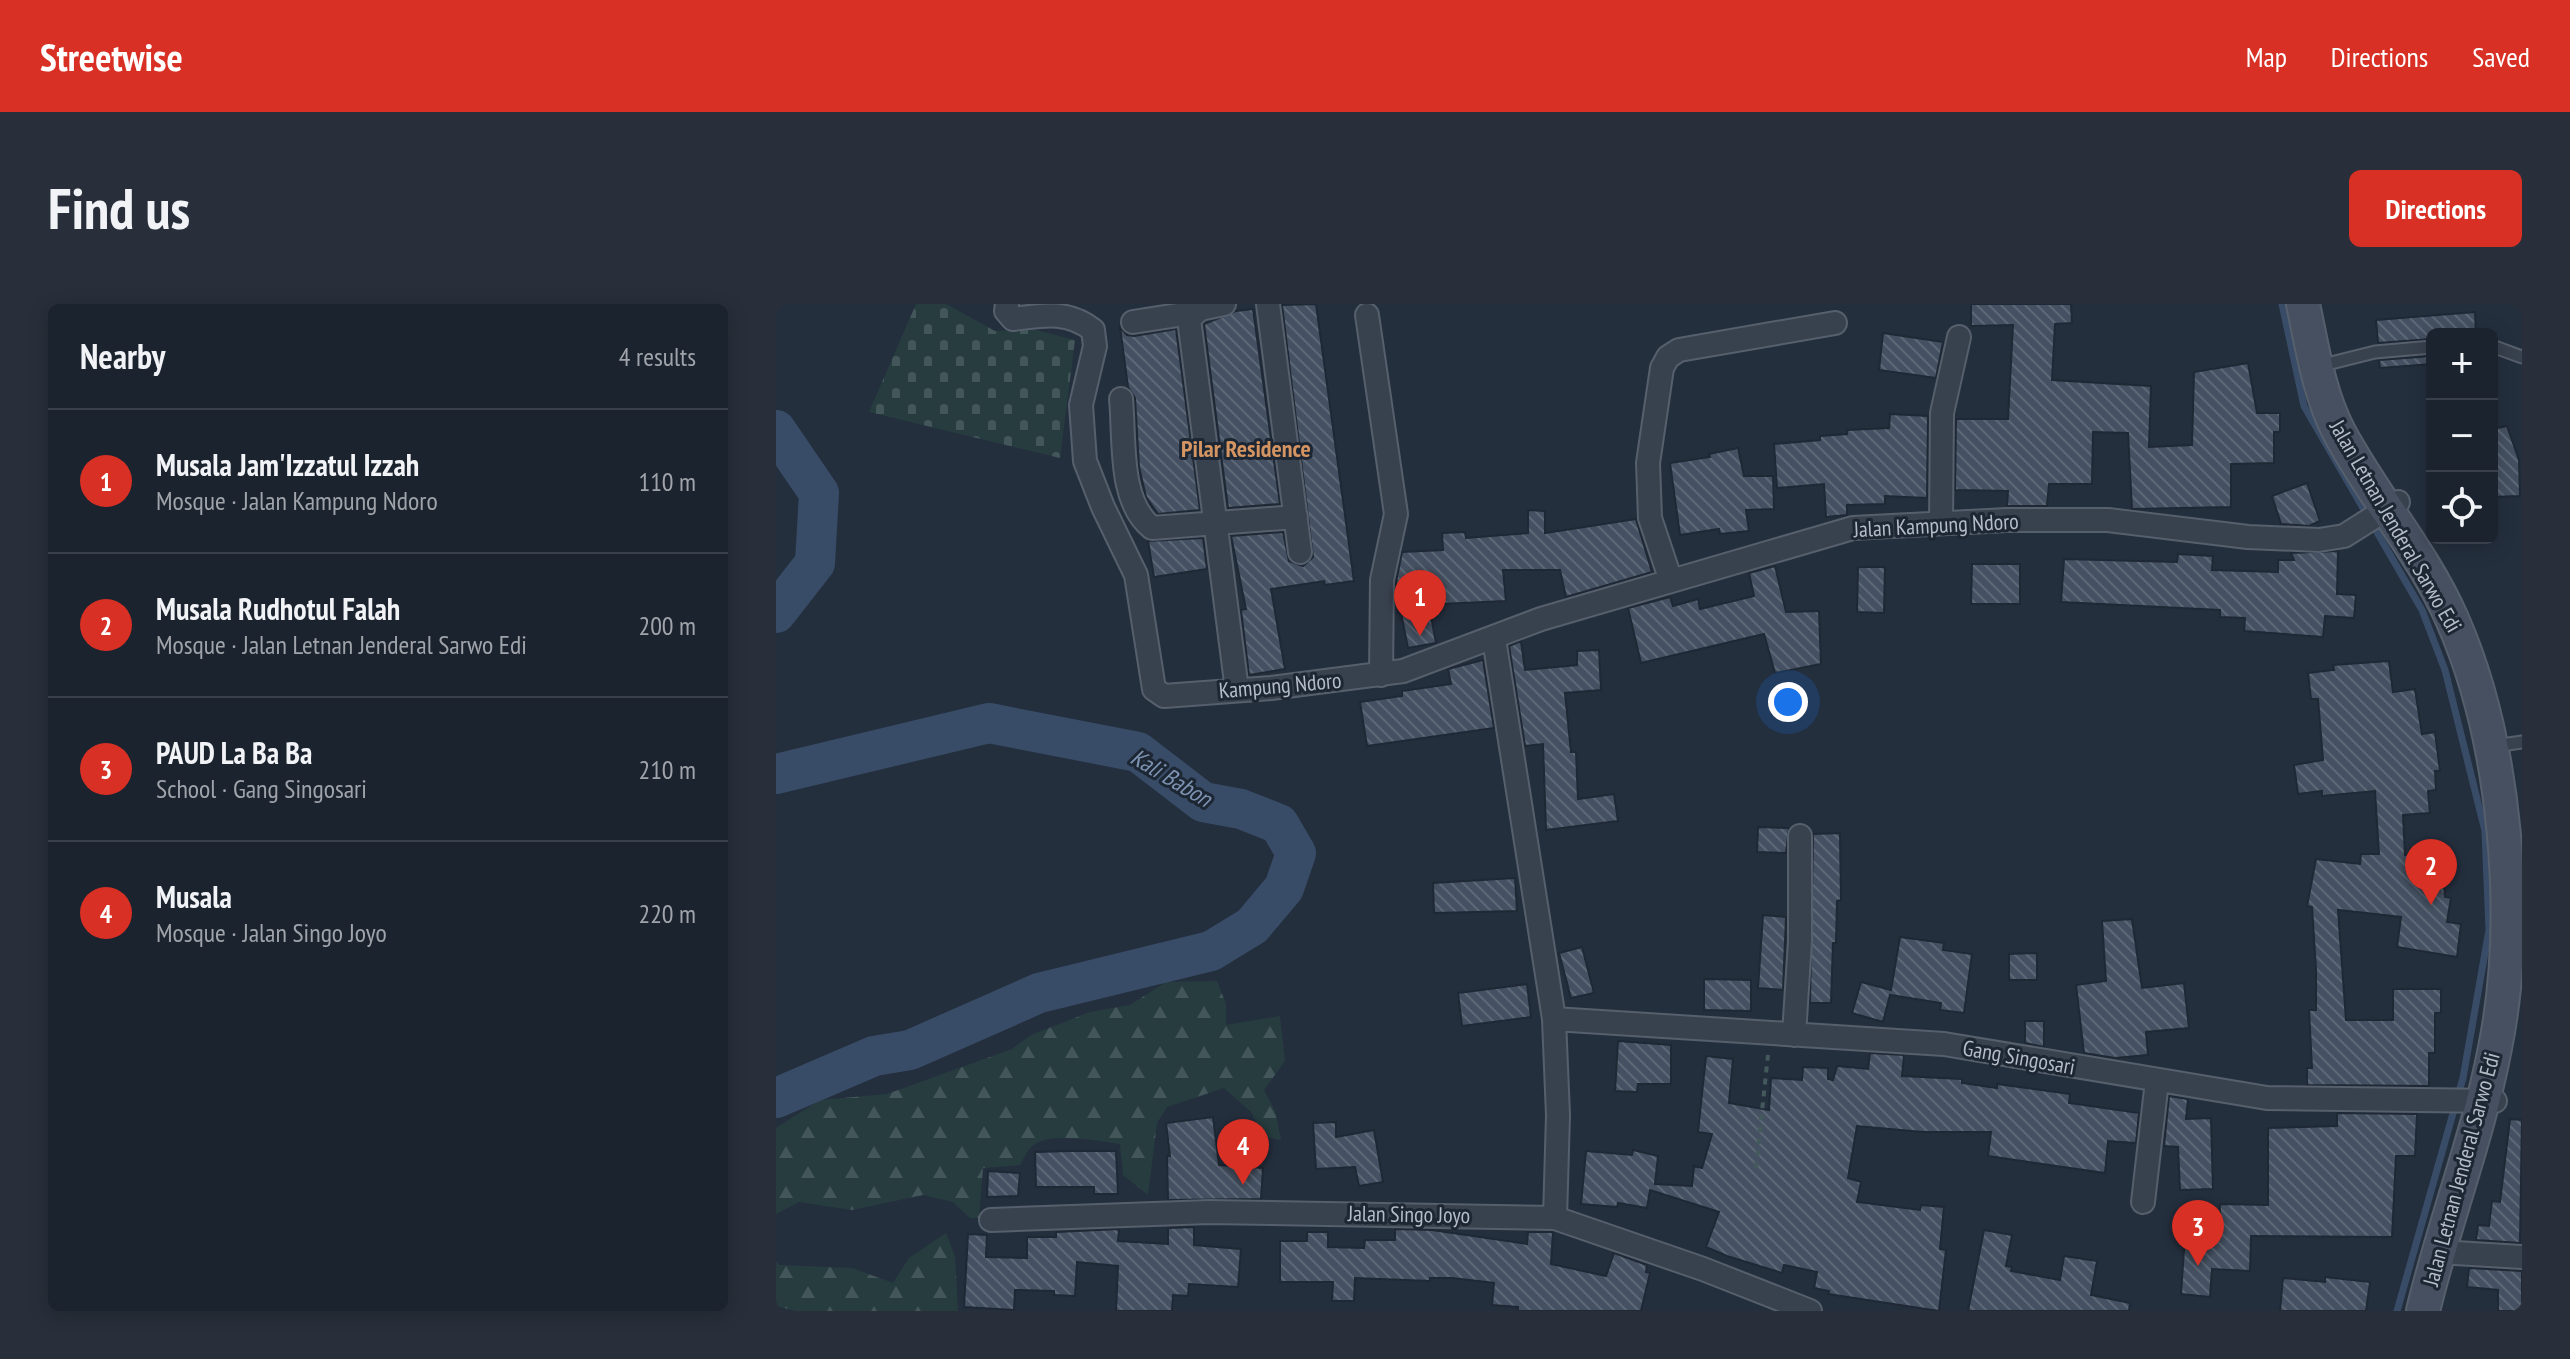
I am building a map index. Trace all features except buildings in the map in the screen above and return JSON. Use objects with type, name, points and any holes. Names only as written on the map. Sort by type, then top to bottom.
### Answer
[{"type":"main road","name":"Jalan Letnan Jenderal Sarwo Edi","points":[[2303,304],[2324,364],[2389,507],[2456,590],[2475,635],[2505,744],[2522,850]]},
{"type":"main road","name":"Jalan Letnan Jenderal Sarwo Edi","points":[[2316,304],[2324,364]]},
{"type":"main road","name":"Jalan Letnan Jenderal Sarwo Edi","points":[[2423,1311],[2445,1253],[2485,1101],[2509,961],[2505,744]]},
{"type":"main road","name":"Jalan Letnan Jenderal Sarwo Edi","points":[[2485,1101],[2522,1001]]},
{"type":"main road","name":"Jalan Letnan Jenderal Sarwo Edi","points":[[2438,1311],[2445,1253]]},
{"type":"street","name":"Kampung Ndoro","points":[[1007,304],[1006,311],[1013,319],[1057,314],[1079,318],[1093,330],[1095,346],[1081,405],[1085,461],[1136,575],[1154,689],[1158,694],[1237,690],[1392,673]]},
{"type":"street","points":[[1133,322],[1191,313],[1224,304]]},
{"type":"street","points":[[1268,304],[1300,552]]},
{"type":"street","points":[[1191,313],[1194,372],[1237,690]]},
{"type":"street","points":[[1367,315],[1396,514],[1382,580],[1392,673]]},
{"type":"street","points":[[1671,581],[1650,518],[1648,463],[1662,368],[1668,357],[1679,350],[1835,323]]},
{"type":"street","points":[[1941,522],[1942,413],[1959,337]]},
{"type":"street","points":[[1121,399],[1129,493],[1141,518],[1152,528],[1296,517]]},
{"type":"street","name":"Jalan Kampung Ndoro","points":[[1392,673],[1494,639],[1541,619],[1838,530],[1941,522],[2108,520],[2295,539],[2334,539],[2353,531],[2389,507]]},
{"type":"street","points":[[1494,639],[1554,1019],[1558,1115],[1555,1218]]},
{"type":"street","points":[[1794,1035],[1800,941],[1800,836]]},
{"type":"street","name":"Gang Singosari","points":[[1554,1019],[1944,1044],[2267,1098],[2485,1101]]},
{"type":"street","points":[[2143,1202],[2157,1081]]},
{"type":"street","name":"Jalan Singo Joyo","points":[[991,1220],[1209,1212],[1555,1218],[1703,1269],[1810,1311]]},
{"type":"street","points":[[2445,1253],[2522,1257]]},
{"type":"lane","points":[[2324,364],[2391,349],[2426,347]]},
{"type":"lane","points":[[2498,348],[2522,357]]},
{"type":"path","points":[[1756,1168],[1770,1034]]},
{"type":"green space","points":[[916,304],[946,304],[995,331],[1032,329],[1075,340],[1060,458],[869,412]]},
{"type":"green space","points":[[1217,981],[1226,1004],[1226,1025],[1280,1016],[1285,1061],[1264,1090],[1275,1111],[1281,1140],[1264,1137],[1251,1112],[1224,1088],[1167,1107],[1157,1123],[1148,1195],[1123,1175],[1120,1144],[1077,1138],[1053,1139],[1033,1146],[1020,1165],[983,1168],[979,1218],[970,1218],[953,1202],[923,1195],[852,1210],[799,1202],[776,1214],[776,1128],[820,1100],[887,1094],[1012,1049],[1031,1035],[1090,1012],[1130,1005],[1166,982]]},
{"type":"green space","points":[[946,1233],[955,1256],[958,1311],[796,1311],[776,1306],[776,1261],[779,1265],[852,1268],[893,1283],[909,1258]]},
{"type":"waterway","points":[[2282,304],[2304,406],[2422,610],[2445,670],[2485,831],[2489,930],[2463,1078],[2397,1311]]},
{"type":"waterway","name":"Kali Babon","points":[[776,430],[819,493],[815,563],[776,613]]},
{"type":"waterway","name":"Kali Babon","points":[[776,774],[989,723],[1138,752],[1203,802],[1241,809],[1279,824],[1296,853],[1284,888],[1252,926],[1211,951],[1039,993],[910,1050],[874,1056],[776,1098]]},
{"type":"place","name":"Musala Jam'Izzatul Izzah","points":[[1420,636]]},
{"type":"place","name":"Musala Rudhotul Falah","points":[[2431,905]]},
{"type":"place","name":"Musala","points":[[1243,1185]]},
{"type":"place","name":"PAUD La Ba Ba","points":[[2198,1266]]},
{"type":"district","name":"Pilar Residence","points":[[1246,449]]}]
